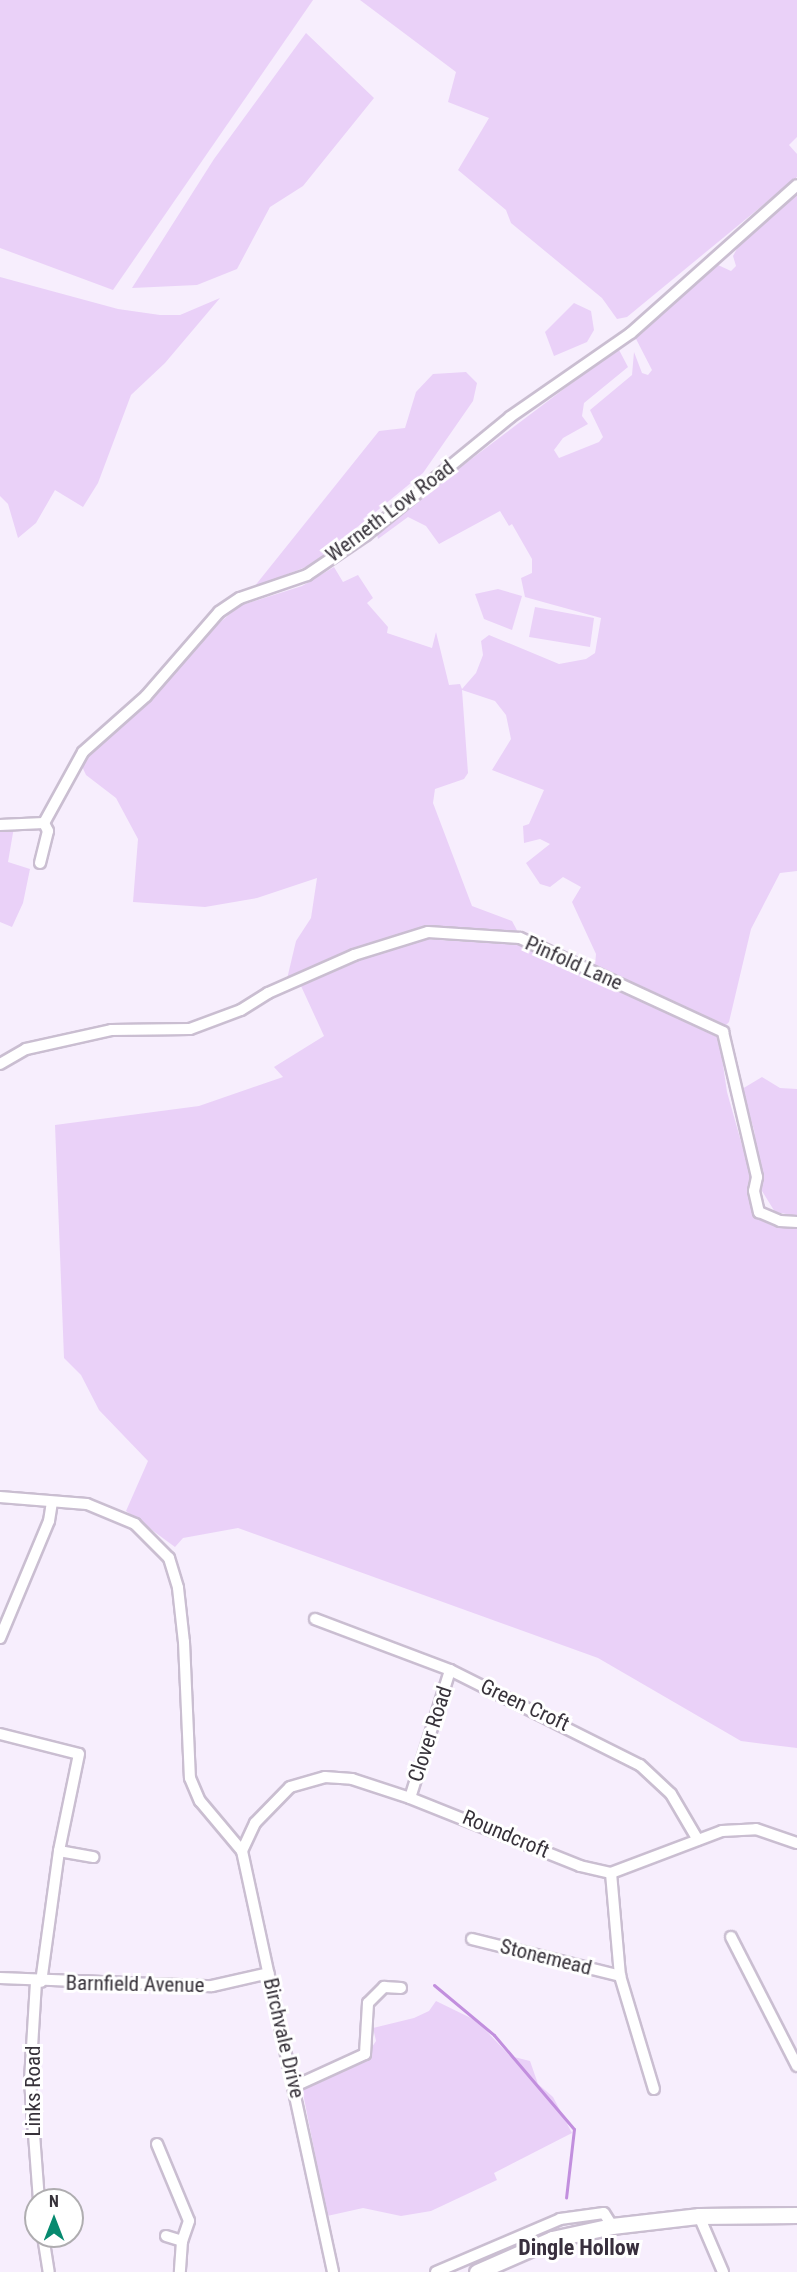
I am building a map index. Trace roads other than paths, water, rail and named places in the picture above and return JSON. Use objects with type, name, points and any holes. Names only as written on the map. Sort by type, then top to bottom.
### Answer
[{"type":"main road","points":[[477,2272],[552,2239],[612,2226],[699,2216],[797,2215]]},
{"type":"street","name":"Werneth Low Road","points":[[44,823],[83,752],[146,696],[219,612],[240,598],[307,575],[366,535],[510,417],[631,333],[797,185]]},
{"type":"street","points":[[0,825],[44,823],[48,831],[40,863]]},
{"type":"street","name":"Pinfold Lane","points":[[0,1065],[26,1049],[111,1030],[190,1029],[241,1010],[268,993],[354,955],[428,932],[520,938],[723,1032],[757,1177],[754,1191],[759,1212],[780,1221],[797,1222]]},
{"type":"street","points":[[0,1497],[52,1502],[49,1521],[0,1638]]},
{"type":"street","name":"Birchvale Drive","points":[[52,1502],[87,1504],[112,1513],[159,1544],[170,1558],[178,1588],[189,1706],[186,1746],[190,1778],[212,1815],[242,1851],[295,2086],[333,2272]]},
{"type":"street","name":"Green Croft","points":[[315,1619],[450,1670],[640,1765],[671,1794],[698,1840]]},
{"type":"street","name":"Clover Road","points":[[410,1797],[450,1670]]},
{"type":"street","name":"Links Road","points":[[0,1734],[79,1754],[59,1851],[39,1982],[30,2081],[38,2188]]},
{"type":"street","name":"Roundcroft","points":[[242,1851],[246,1834],[267,1809],[308,1779],[352,1779],[410,1797],[580,1866],[611,1873]]},
{"type":"street","points":[[654,2089],[620,1976],[611,1873],[698,1840],[745,1828],[797,1843]]},
{"type":"street","points":[[59,1851],[93,1857]]},
{"type":"street","points":[[731,1937],[797,2066]]},
{"type":"street","name":"Stonemead","points":[[472,1939],[620,1976]]},
{"type":"street","name":"Barnfield Avenue","points":[[0,1978],[39,1982],[212,1986],[269,1973]]},
{"type":"street","points":[[295,2086],[365,2054],[368,2003],[384,1987],[401,1988]]},
{"type":"street","points":[[157,2144],[189,2221],[183,2241],[180,2272]]},
{"type":"street","points":[[436,2272],[560,2219],[603,2213],[612,2226]]},
{"type":"street","points":[[699,2216],[723,2272]]},
{"type":"street","points":[[166,2236],[183,2241]]},
{"type":"street","points":[[45,2248],[49,2272]]},
{"type":"waterway","points":[[434,1985],[494,2035],[574,2129],[566,2198]]},
{"type":"district","name":"Dingle Hollow","points":[[579,2248]]}]
